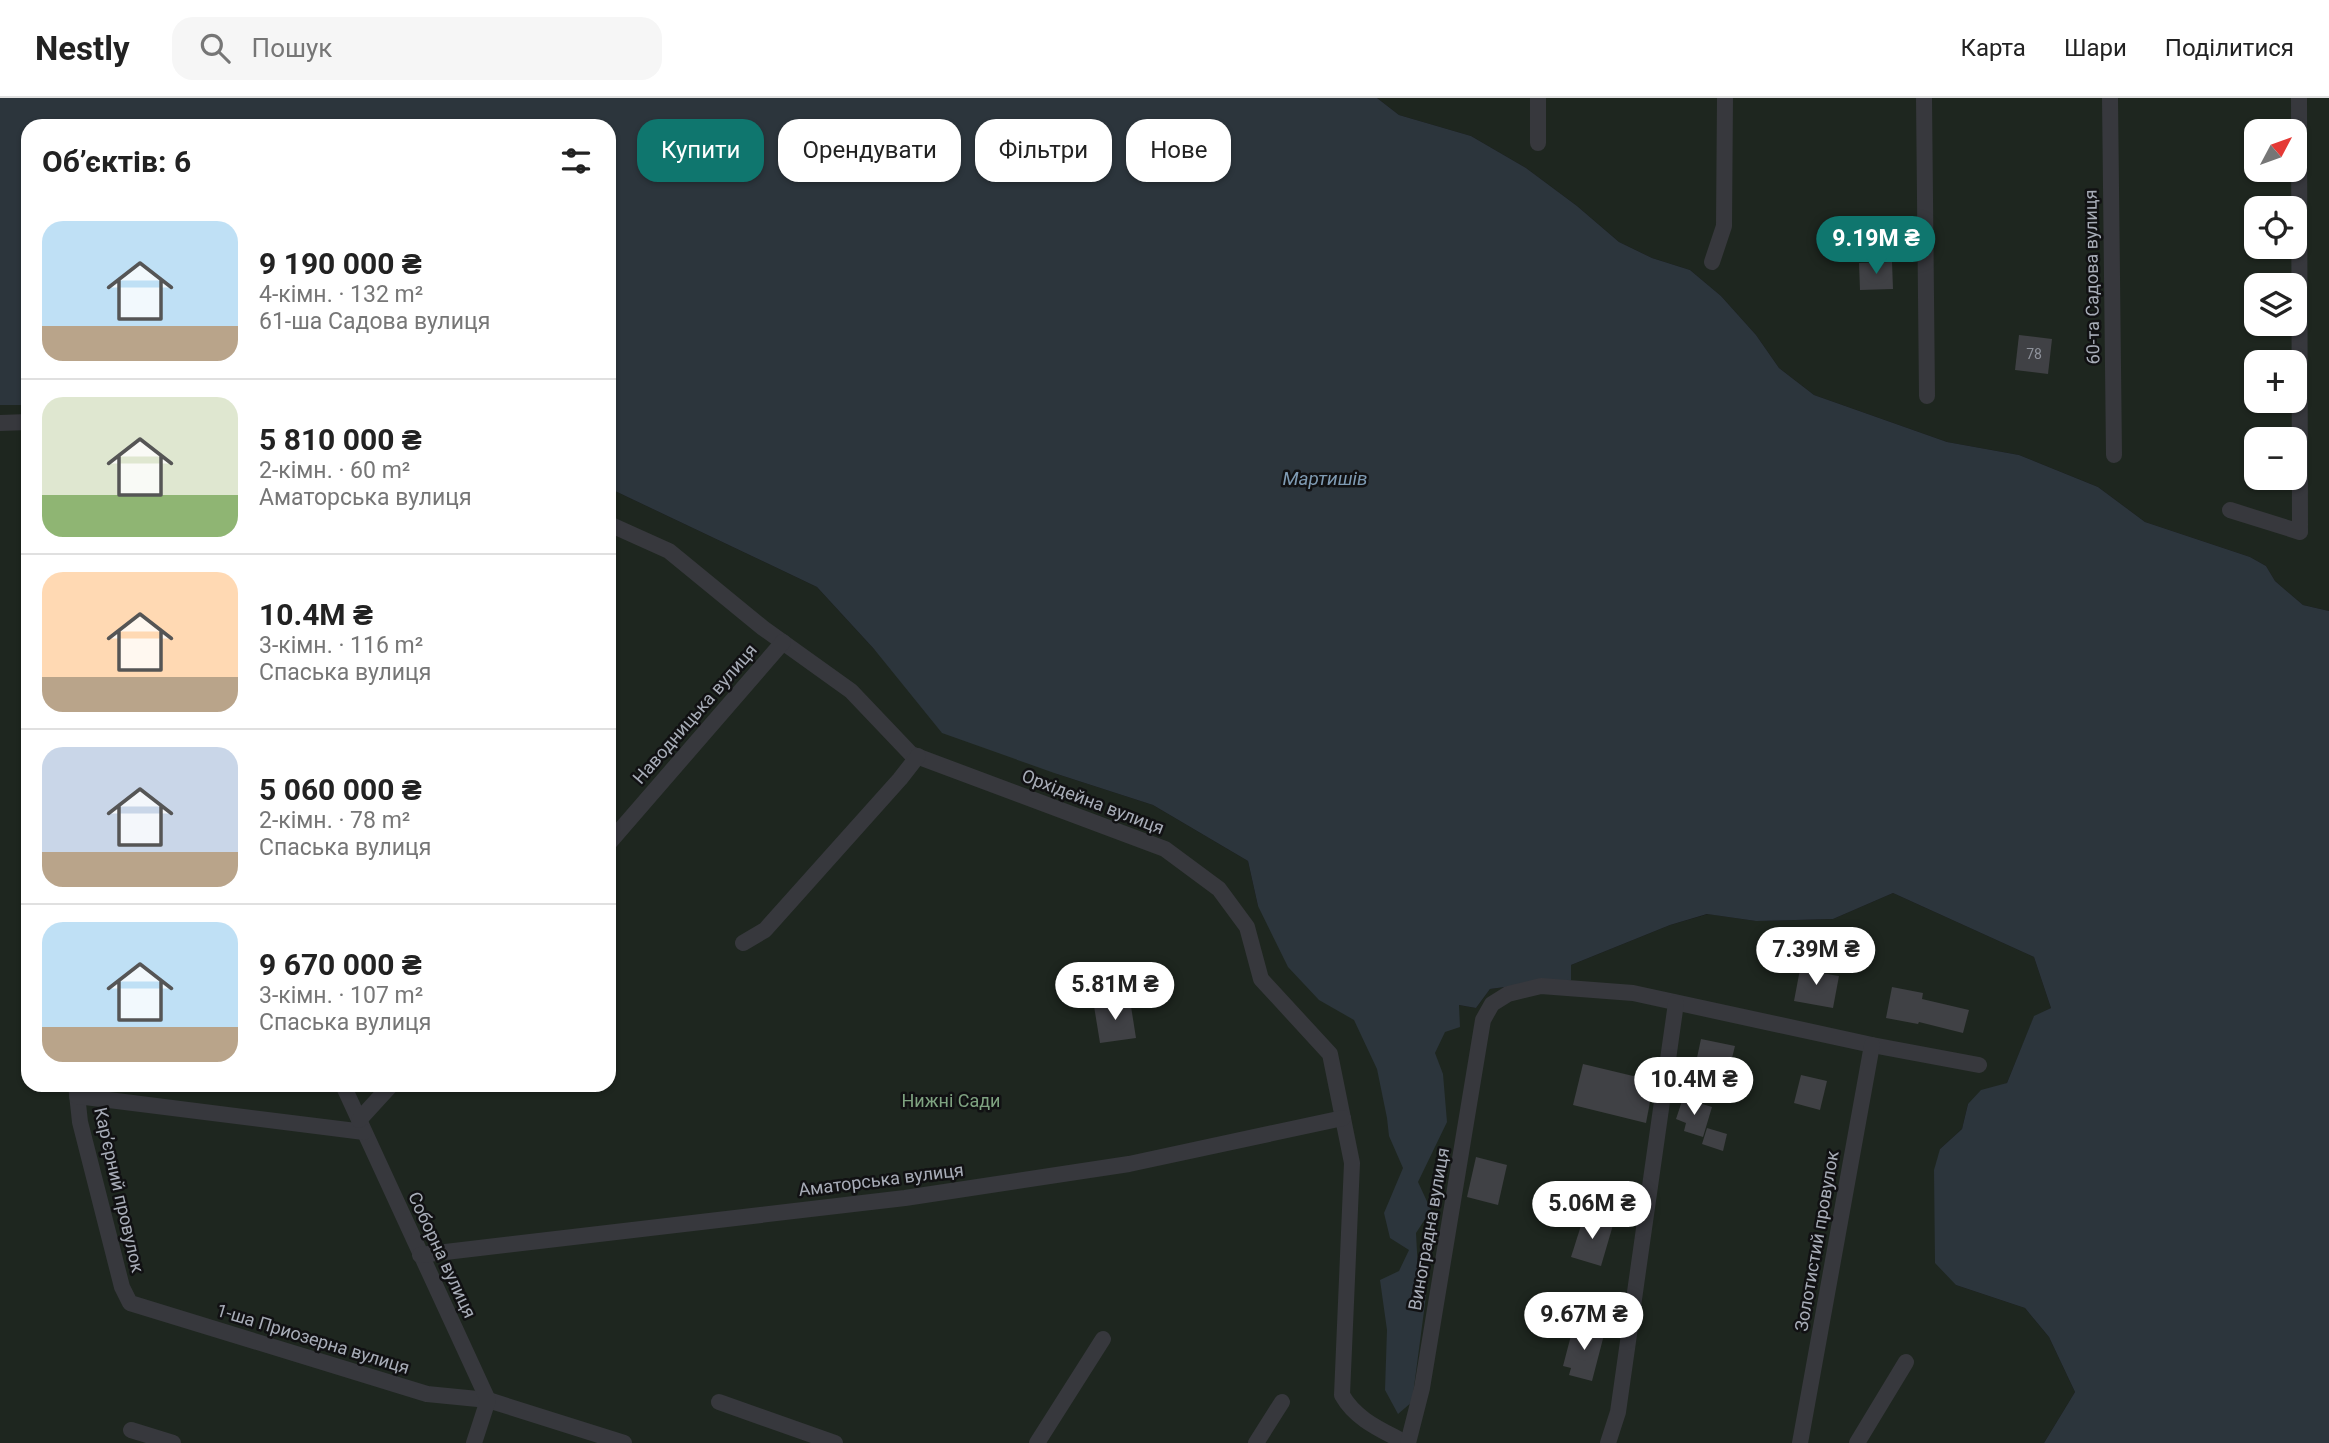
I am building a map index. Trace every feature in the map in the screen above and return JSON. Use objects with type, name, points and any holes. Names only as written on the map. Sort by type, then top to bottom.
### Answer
[{"type":"street","points":[[1538,98],[1538,143]]},
{"type":"street","points":[[1712,262],[1724,226],[1725,98]]},
{"type":"street","points":[[1924,98],[1927,396]]},
{"type":"street","name":"60-та Садова вулиця","points":[[2110,98],[2114,455]]},
{"type":"street","points":[[2230,510],[2300,533],[2299,98]]},
{"type":"street","points":[[0,423],[21,422]]},
{"type":"street","name":"Орхідейна вулиця","points":[[616,526],[669,551],[783,642],[851,691],[911,754],[1165,849],[1219,889],[1247,927],[1261,979],[1330,1054],[1352,1163],[1342,1395],[1349,1408],[1360,1418],[1407,1443]]},
{"type":"street","name":"Наводницька вулиця","points":[[616,835],[783,642]]},
{"type":"street","points":[[743,943],[765,930],[918,756]]},
{"type":"street","name":"Виноградна вулиця","points":[[1407,1443],[1422,1388],[1483,1020],[1492,1004],[1508,994],[1541,986],[1633,993],[1676,1003]]},
{"type":"street","points":[[1608,1443],[1618,1412],[1676,1003],[1979,1065]]},
{"type":"street","name":"Золотистий провулок","points":[[1800,1443],[1872,1045]]},
{"type":"street","name":"Карʼєрний провулок","points":[[77,1092],[80,1122],[122,1287],[130,1303]]},
{"type":"street","points":[[85,1092],[361,1126],[386,1092]]},
{"type":"street","name":"Соборна вулиця","points":[[346,1092],[488,1400]]},
{"type":"street","name":"Аматорська вулиця","points":[[420,1255],[918,1196],[1129,1164],[1343,1118]]},
{"type":"street","name":"1-ша Приозерна вулиця","points":[[130,1303],[427,1394],[488,1400],[624,1443]]},
{"type":"street","points":[[1037,1443],[1103,1339]]},
{"type":"street","points":[[1857,1443],[1906,1362]]},
{"type":"street","points":[[474,1443],[488,1400]]},
{"type":"street","points":[[719,1402],[835,1443]]},
{"type":"street","points":[[1256,1443],[1282,1402]]},
{"type":"street","points":[[131,1430],[173,1443]]},
{"type":"green space","points":[[1377,98],[2329,98],[2329,611],[2303,605],[2275,581],[2266,566],[2250,557],[2145,522],[2098,487],[2019,455],[1947,442],[1814,395],[1779,368],[1756,335],[1721,296],[1690,270],[1652,258],[1619,242],[1526,168],[1471,136],[1399,115]]},
{"type":"green space","name":"Нижні Сади","points":[[0,405],[21,405],[21,1092],[616,1092],[616,491],[817,587],[874,649],[1057,774],[1153,805],[1248,861],[1258,906],[1459,1005],[1476,1008],[1490,989],[1552,981],[1571,965],[1670,925],[1708,914],[1756,921],[1833,919],[1893,893],[2034,957],[2051,1008],[2034,1017],[2007,1083],[1968,1104],[1962,1129],[1940,1149],[1956,1285],[2025,1308],[2049,1337],[2075,1392],[2044,1443],[0,1443]]},
{"type":"water","name":"Мартишів","points":[[0,98],[1377,98],[1399,115],[1471,136],[1526,168],[1619,242],[1652,258],[1690,270],[1721,296],[1756,335],[1779,368],[1814,395],[1947,442],[2019,455],[2098,487],[2145,522],[2250,557],[2266,566],[2275,581],[2303,605],[2329,611],[2329,1443],[2044,1443],[2075,1392],[2049,1337],[2025,1308],[1956,1285],[1935,1263],[1934,1170],[1940,1149],[1962,1129],[1968,1104],[1981,1090],[2007,1083],[2034,1016],[2051,1008],[2034,957],[1893,893],[1833,919],[1756,921],[1707,914],[1670,925],[1571,965],[1571,980],[1490,989],[1476,1008],[1459,1005],[1460,1027],[1445,1032],[1435,1053],[1443,1074],[1447,1122],[1418,1182],[1431,1210],[1416,1233],[1418,1270],[1426,1296],[1412,1402],[1398,1414],[1385,1390],[1387,1330],[1380,1280],[1399,1271],[1409,1250],[1390,1238],[1384,1213],[1403,1168],[1389,1136],[1377,1069],[1354,1020],[1319,1000],[1288,967],[1258,906],[1248,861],[1153,805],[942,733],[874,649],[817,587],[616,491],[616,119],[21,119],[21,405],[0,405]]},
{"type":"building","points":[[1892,262],[1893,289],[1860,290],[1859,263]]},
{"type":"building","points":[[2019,335],[2052,339],[2048,374],[2015,370]]},
{"type":"building","points":[[1801,964],[1816,966],[1815,972],[1839,976],[1833,1008],[1794,1001]]},
{"type":"building","points":[[1892,987],[1923,993],[1922,999],[1969,1010],[1963,1033],[1919,1022],[1918,1024],[1886,1018]]},
{"type":"building","points":[[1130,1000],[1136,1038],[1100,1043],[1094,1006]]},
{"type":"building","points":[[1701,1039],[1735,1046],[1728,1074],[1695,1067]]},
{"type":"building","points":[[1583,1064],[1654,1081],[1646,1123],[1573,1105]]},
{"type":"building","points":[[1801,1075],[1827,1081],[1820,1110],[1794,1103]]},
{"type":"building","points":[[1683,1098],[1712,1107],[1703,1137],[1684,1131],[1686,1123],[1676,1119]]},
{"type":"building","points":[[1707,1128],[1727,1134],[1723,1151],[1702,1144]]},
{"type":"building","points":[[1476,1157],[1507,1165],[1498,1205],[1467,1197]]},
{"type":"building","points":[[1584,1216],[1613,1225],[1601,1266],[1571,1257]]},
{"type":"building","points":[[1574,1324],[1605,1331],[1592,1381],[1569,1375],[1571,1368],[1563,1366]]}]
